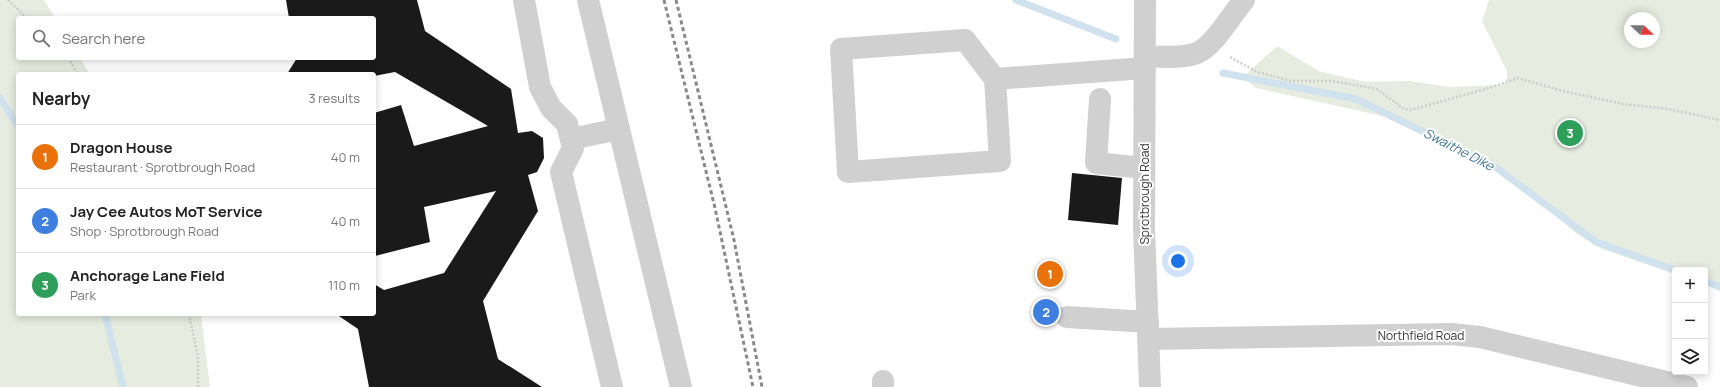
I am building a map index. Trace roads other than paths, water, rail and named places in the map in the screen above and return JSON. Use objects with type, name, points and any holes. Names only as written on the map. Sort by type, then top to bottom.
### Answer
[{"type":"street","points":[[524,0],[540,87],[551,108],[567,124],[571,139],[573,148],[561,172],[612,387]]},
{"type":"street","points":[[588,0],[681,387]]},
{"type":"street","name":"Sprotbrough Road","points":[[1145,0],[1144,228],[1150,387]]},
{"type":"street","points":[[995,79],[1145,63],[1198,52],[1209,45],[1244,0]]},
{"type":"street","points":[[965,40],[995,79],[1000,161],[848,172],[841,49],[965,40]]},
{"type":"street","points":[[1100,99],[1096,163],[1144,168]]},
{"type":"street","points":[[571,139],[619,129]]},
{"type":"street","name":"Northfield Road","points":[[1067,317],[1148,330],[1451,334],[1480,336],[1687,387]]},
{"type":"waterway","name":"Swaithe Dike","points":[[1016,0],[1116,39]]},
{"type":"waterway","name":"Swaithe Dike","points":[[1223,73],[1356,99],[1494,166],[1596,242],[1672,269]]},
{"type":"waterway","points":[[0,98],[16,123]]},
{"type":"waterway","name":"Swaithe Dike","points":[[1708,282],[1720,287]]},
{"type":"waterway","points":[[105,316],[123,387]]},
{"type":"railway","points":[[664,0],[715,208],[753,387]]},
{"type":"railway","points":[[676,0],[734,240],[762,387]]},
{"type":"place","name":"Anchorage Lane Field","points":[[1570,133]]},
{"type":"place","name":"Dragon House","points":[[1050,274]]},
{"type":"place","name":"Jay Cee Autos MoT Service","points":[[1046,312]]}]
